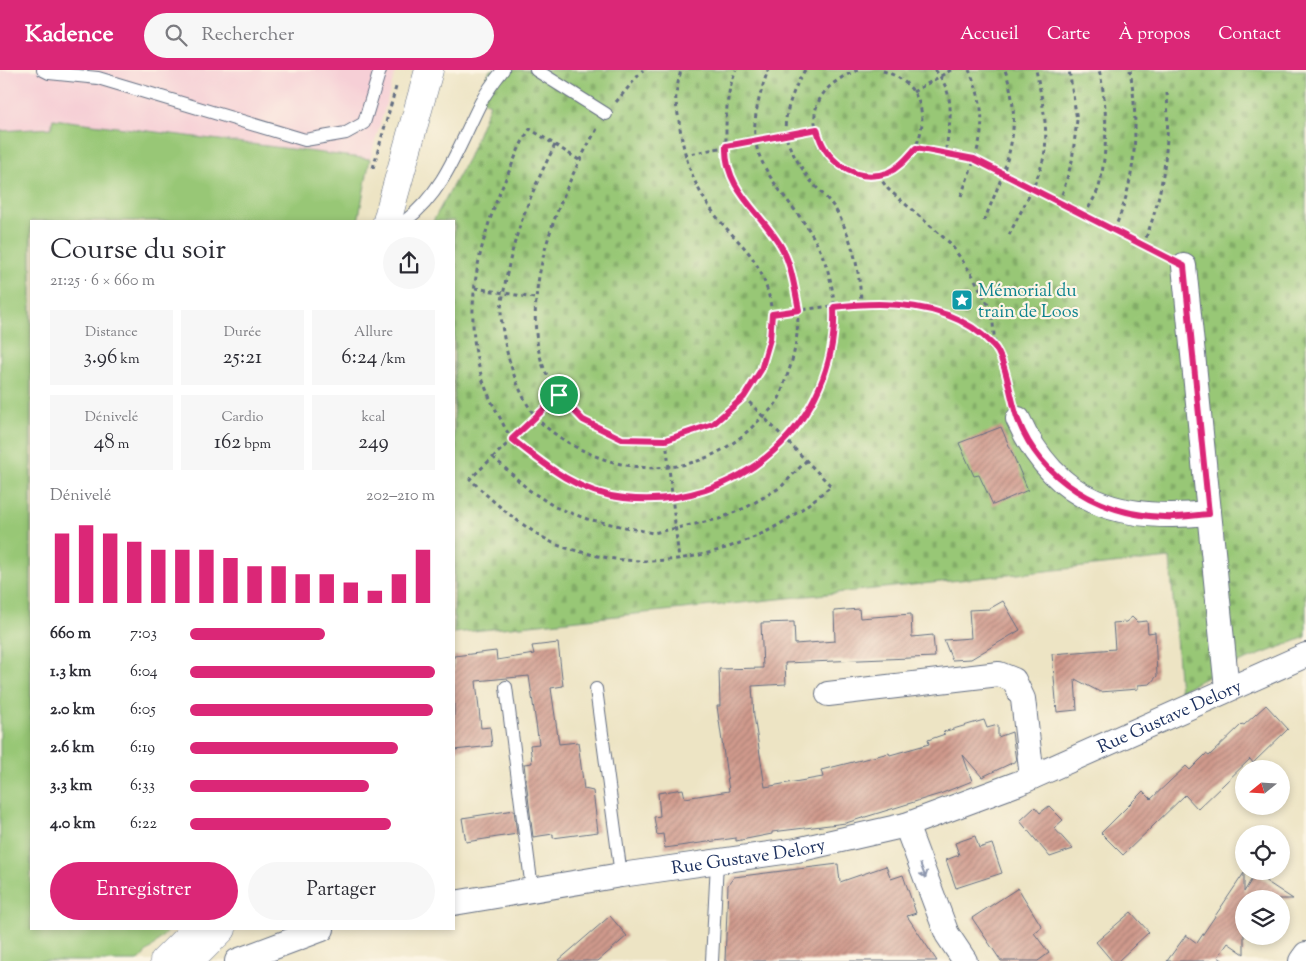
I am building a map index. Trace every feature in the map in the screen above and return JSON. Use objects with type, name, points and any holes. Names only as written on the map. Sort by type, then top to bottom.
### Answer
[{"type":"street","points":[[387,220],[429,70]]},
{"type":"street","points":[[1184,266],[1227,689]]},
{"type":"street","points":[[1018,419],[1042,462],[1084,497],[1116,509],[1148,516],[1165,517],[1209,514]]},
{"type":"street","name":"Rue Gustave Delory","points":[[455,903],[622,875],[823,846],[906,826],[989,796],[1306,655]]},
{"type":"street","points":[[828,694],[999,674],[1014,680],[1023,699],[1032,777]]},
{"type":"street","points":[[906,826],[947,934],[964,961]]},
{"type":"street","points":[[164,961],[195,930]]},
{"type":"street","points":[[190,961],[221,930]]},
{"type":"street","points":[[237,961],[319,930]]},
{"type":"street","points":[[1301,961],[1306,954]]},
{"type":"lane","points":[[43,70],[49,73],[98,78],[305,140],[346,133],[364,123],[380,70]]},
{"type":"lane","points":[[406,220],[429,199],[451,167],[482,100],[503,70]]},
{"type":"lane","points":[[536,70],[606,114]]},
{"type":"lane","points":[[506,687],[532,889]]},
{"type":"lane","points":[[596,689],[622,875]]},
{"type":"lane","points":[[712,961],[716,862]]},
{"type":"path","points":[[643,70],[606,114],[579,160],[548,238],[534,298],[538,348],[548,376],[559,395],[583,420],[600,430],[622,439],[666,440],[713,424],[744,397],[761,370],[770,339],[772,314],[767,290],[756,262],[749,250],[712,210],[699,190],[684,155],[676,97],[681,70]]},
{"type":"path","points":[[555,145],[528,200],[508,264],[501,310],[505,348],[516,380],[535,417],[569,444],[604,460],[624,466],[676,468],[715,456],[747,434],[777,402],[794,358],[799,310],[783,250],[745,200],[726,164],[724,126],[731,82],[736,70]]},
{"type":"path","points":[[579,160],[530,129],[494,204],[478,262],[472,308],[476,361],[486,393],[512,439],[557,475],[589,490],[624,498],[672,496],[695,494],[725,484],[752,468],[786,439],[804,418],[823,384],[833,334],[834,307],[832,283],[816,242],[798,213],[774,183],[759,155],[755,116],[758,99],[768,70]]},
{"type":"path","points":[[805,70],[798,81],[788,109],[786,135],[808,177],[836,211],[853,246],[860,277],[861,304]]},
{"type":"path","points":[[858,70],[846,72],[832,85],[818,103],[815,117],[822,144],[838,164],[850,172],[862,176],[878,175],[899,166],[916,148],[921,132],[922,112],[913,92],[906,82],[897,76],[879,70]]},
{"type":"path","points":[[935,70],[947,86],[951,116],[945,154]]},
{"type":"path","points":[[913,92],[951,70]]},
{"type":"path","points":[[961,196],[982,141],[982,104],[969,70]]},
{"type":"path","points":[[984,222],[1003,173],[1014,134],[1012,92],[1005,70]]},
{"type":"path","points":[[1009,235],[1032,188],[1045,151],[1042,101],[1036,70]]},
{"type":"path","points":[[1060,202],[1072,161],[1077,120],[1069,70]]},
{"type":"path","points":[[1085,215],[1098,188],[1104,142],[1104,88],[1099,70]]},
{"type":"path","points":[[1114,230],[1124,207],[1135,149],[1136,105],[1130,70]]},
{"type":"path","points":[[1143,245],[1161,186],[1169,123],[1167,93]]},
{"type":"path","points":[[684,155],[817,129]]},
{"type":"path","points":[[916,148],[974,159],[1184,266]]},
{"type":"path","points":[[878,175],[888,189],[950,243],[968,270],[992,312],[995,346],[1018,419]]},
{"type":"path","points":[[474,288],[534,298]]},
{"type":"path","points":[[772,314],[861,304],[912,305],[938,311],[966,323],[995,346]]},
{"type":"path","points":[[559,395],[470,479],[505,513],[555,544],[600,557],[638,561],[679,560],[711,552],[760,535],[802,510],[831,486],[744,397]]},
{"type":"path","points":[[666,440],[679,560]]},
{"type":"path","points":[[493,457],[530,490],[555,506],[587,520],[653,533],[719,520],[747,507],[780,487],[806,461]]},
{"type":"shaded area","points":[[0,70],[396,70],[370,159],[54,119],[52,128],[0,131]]},
{"type":"green space","points":[[490,70],[1306,70],[1306,637],[1225,668],[1180,691],[1170,558],[455,633],[455,220],[434,220],[468,158],[490,104],[478,98]]},
{"type":"green space","points":[[53,119],[370,159],[358,220],[30,220],[30,930],[169,930],[138,961],[0,961],[0,131],[51,128]]},
{"type":"building","points":[[1001,427],[1028,490],[993,505],[979,475],[974,476],[959,443]]},
{"type":"building","points":[[1003,601],[1020,630],[971,659],[952,660],[944,640],[971,638],[969,610],[989,609]]},
{"type":"building","points":[[859,609],[860,618],[911,614],[912,637],[933,635],[935,657],[785,663],[786,684],[752,686],[754,716],[765,787],[823,777],[821,770],[889,753],[890,755],[929,744],[928,740],[945,734],[943,732],[984,720],[987,728],[998,725],[998,737],[1012,732],[1016,761],[982,777],[963,755],[972,781],[940,794],[846,823],[772,832],[772,834],[736,841],[736,838],[665,848],[663,834],[657,835],[654,817],[660,816],[658,793],[683,789],[685,798],[729,791],[717,706],[720,706],[719,669],[763,668],[761,623],[794,622],[795,644],[835,641],[834,611]]},
{"type":"building","points":[[1132,617],[1137,622],[1147,621],[1148,633],[1155,632],[1157,676],[1150,684],[1138,685],[1138,689],[1100,692],[1075,679],[1077,710],[1057,712],[1052,654],[1115,649],[1113,623],[1126,622]]},
{"type":"building","points":[[558,643],[563,686],[551,688],[559,744],[578,742],[584,789],[593,791],[598,832],[553,838],[553,834],[533,837],[524,764],[532,763],[530,745],[539,744],[529,676],[476,681],[481,728],[490,727],[492,746],[455,750],[455,656],[496,651],[497,660],[534,654],[532,646]]},
{"type":"building","points":[[1266,705],[1288,729],[1256,760],[1235,760],[1235,773],[1198,809],[1185,795],[1123,855],[1101,833],[1143,791],[1151,799],[1186,766],[1190,770],[1206,754],[1209,756],[1242,724],[1244,725]]},
{"type":"building","points":[[1049,806],[1063,820],[1054,828],[1073,849],[1050,857],[1020,821],[1035,807],[1040,813]]},
{"type":"building","points":[[514,810],[517,834],[466,842],[462,818]]},
{"type":"building","points":[[975,836],[979,848],[992,844],[1002,873],[956,888],[946,860],[959,855],[955,843]]},
{"type":"building","points":[[838,864],[840,882],[886,866],[891,879],[903,875],[916,913],[907,916],[937,961],[725,961],[728,885],[734,877]]},
{"type":"building","points":[[1239,880],[1244,880],[1244,890],[1235,890],[1235,945],[1244,945],[1244,954],[1228,943],[1218,957],[1224,961],[1167,961],[1186,935],[1197,943]]},
{"type":"building","points":[[1251,880],[1264,880],[1279,890],[1245,890]]},
{"type":"building","points":[[1018,888],[1042,927],[1034,933],[1049,953],[1038,961],[1001,961],[972,918]]},
{"type":"building","points":[[1131,912],[1149,932],[1118,961],[1112,961],[1096,942]]},
{"type":"building","points":[[610,916],[627,936],[598,961],[558,961]]},
{"type":"place","name":"Mémorial du train de Loos","points":[[962,300]]},
{"type":"route","points":[[817,129],[822,144],[829,155],[850,172],[862,176],[888,173],[899,166],[916,148],[974,159],[1184,266],[1209,514],[1165,517],[1148,516],[1116,509],[1084,497],[1056,476],[1032,449],[1018,419],[1005,372],[995,346],[966,323],[938,311],[912,305],[861,304],[834,307],[834,325],[829,361],[823,384],[804,418],[780,445],[752,468],[725,484],[695,494],[655,499],[624,498],[589,490],[557,475],[512,439],[559,395],[583,420],[600,430],[622,439],[666,440],[713,424],[744,397],[761,370],[770,339],[772,314],[799,310],[795,289],[783,250],[767,226],[745,200],[726,164],[726,146],[817,129]]}]
